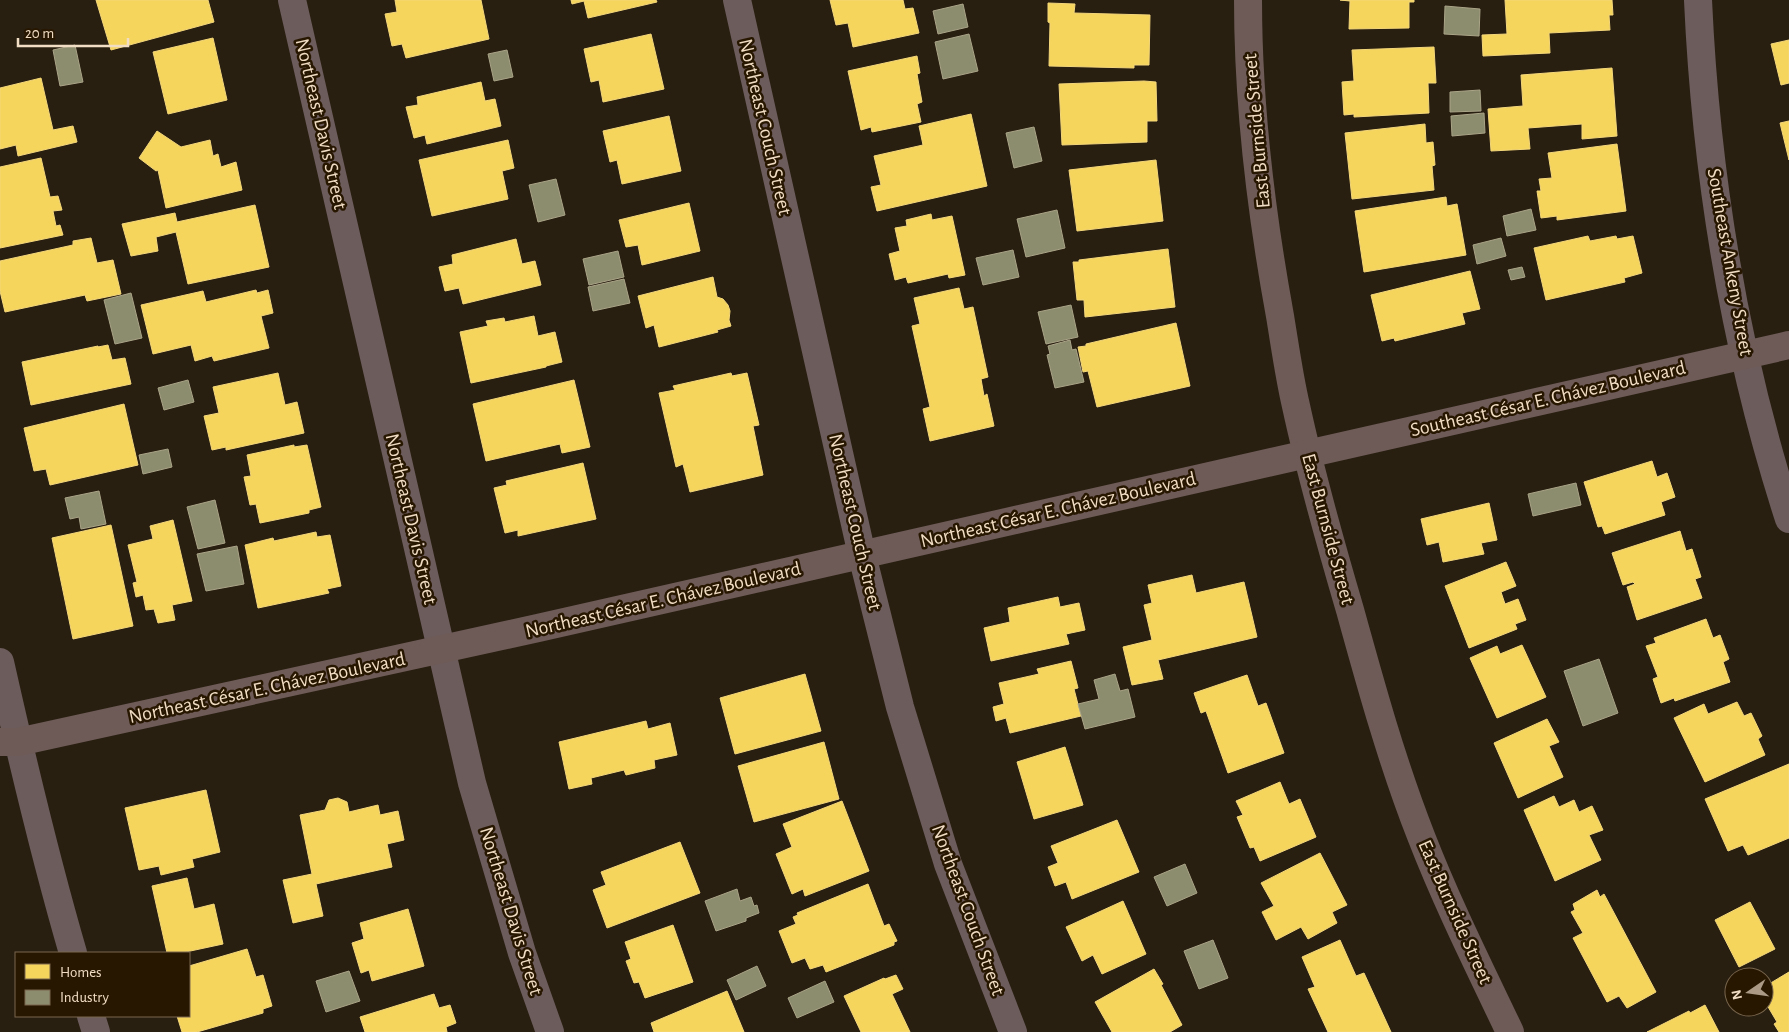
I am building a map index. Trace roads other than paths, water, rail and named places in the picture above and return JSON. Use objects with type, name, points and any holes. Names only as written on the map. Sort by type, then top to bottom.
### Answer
[{"type":"main road","name":"East Burnside Street","points":[[1248,0],[1248,37],[1253,110],[1262,202],[1284,344],[1295,404],[1307,454],[1388,745],[1421,836],[1446,896],[1510,1032]]},
{"type":"main road","name":"Southeast César E. Chávez Boulevard","points":[[1307,454],[1789,345]]},
{"type":"main road","name":"Northeast César E. Chávez Boulevard","points":[[6,745],[442,650],[1307,454]]},
{"type":"street","name":"Northeast Davis Street","points":[[292,0],[472,784],[522,953],[550,1032]]},
{"type":"street","name":"Northeast Couch Street","points":[[737,0],[862,555],[900,707],[948,864],[1013,1032]]},
{"type":"street","name":"Southeast Ankeny Street","points":[[1698,0],[1700,50],[1708,133],[1726,258],[1759,414],[1789,519]]},
{"type":"street","points":[[0,662],[6,745],[73,952]]},
{"type":"street","points":[[91,1017],[96,1032]]}]
